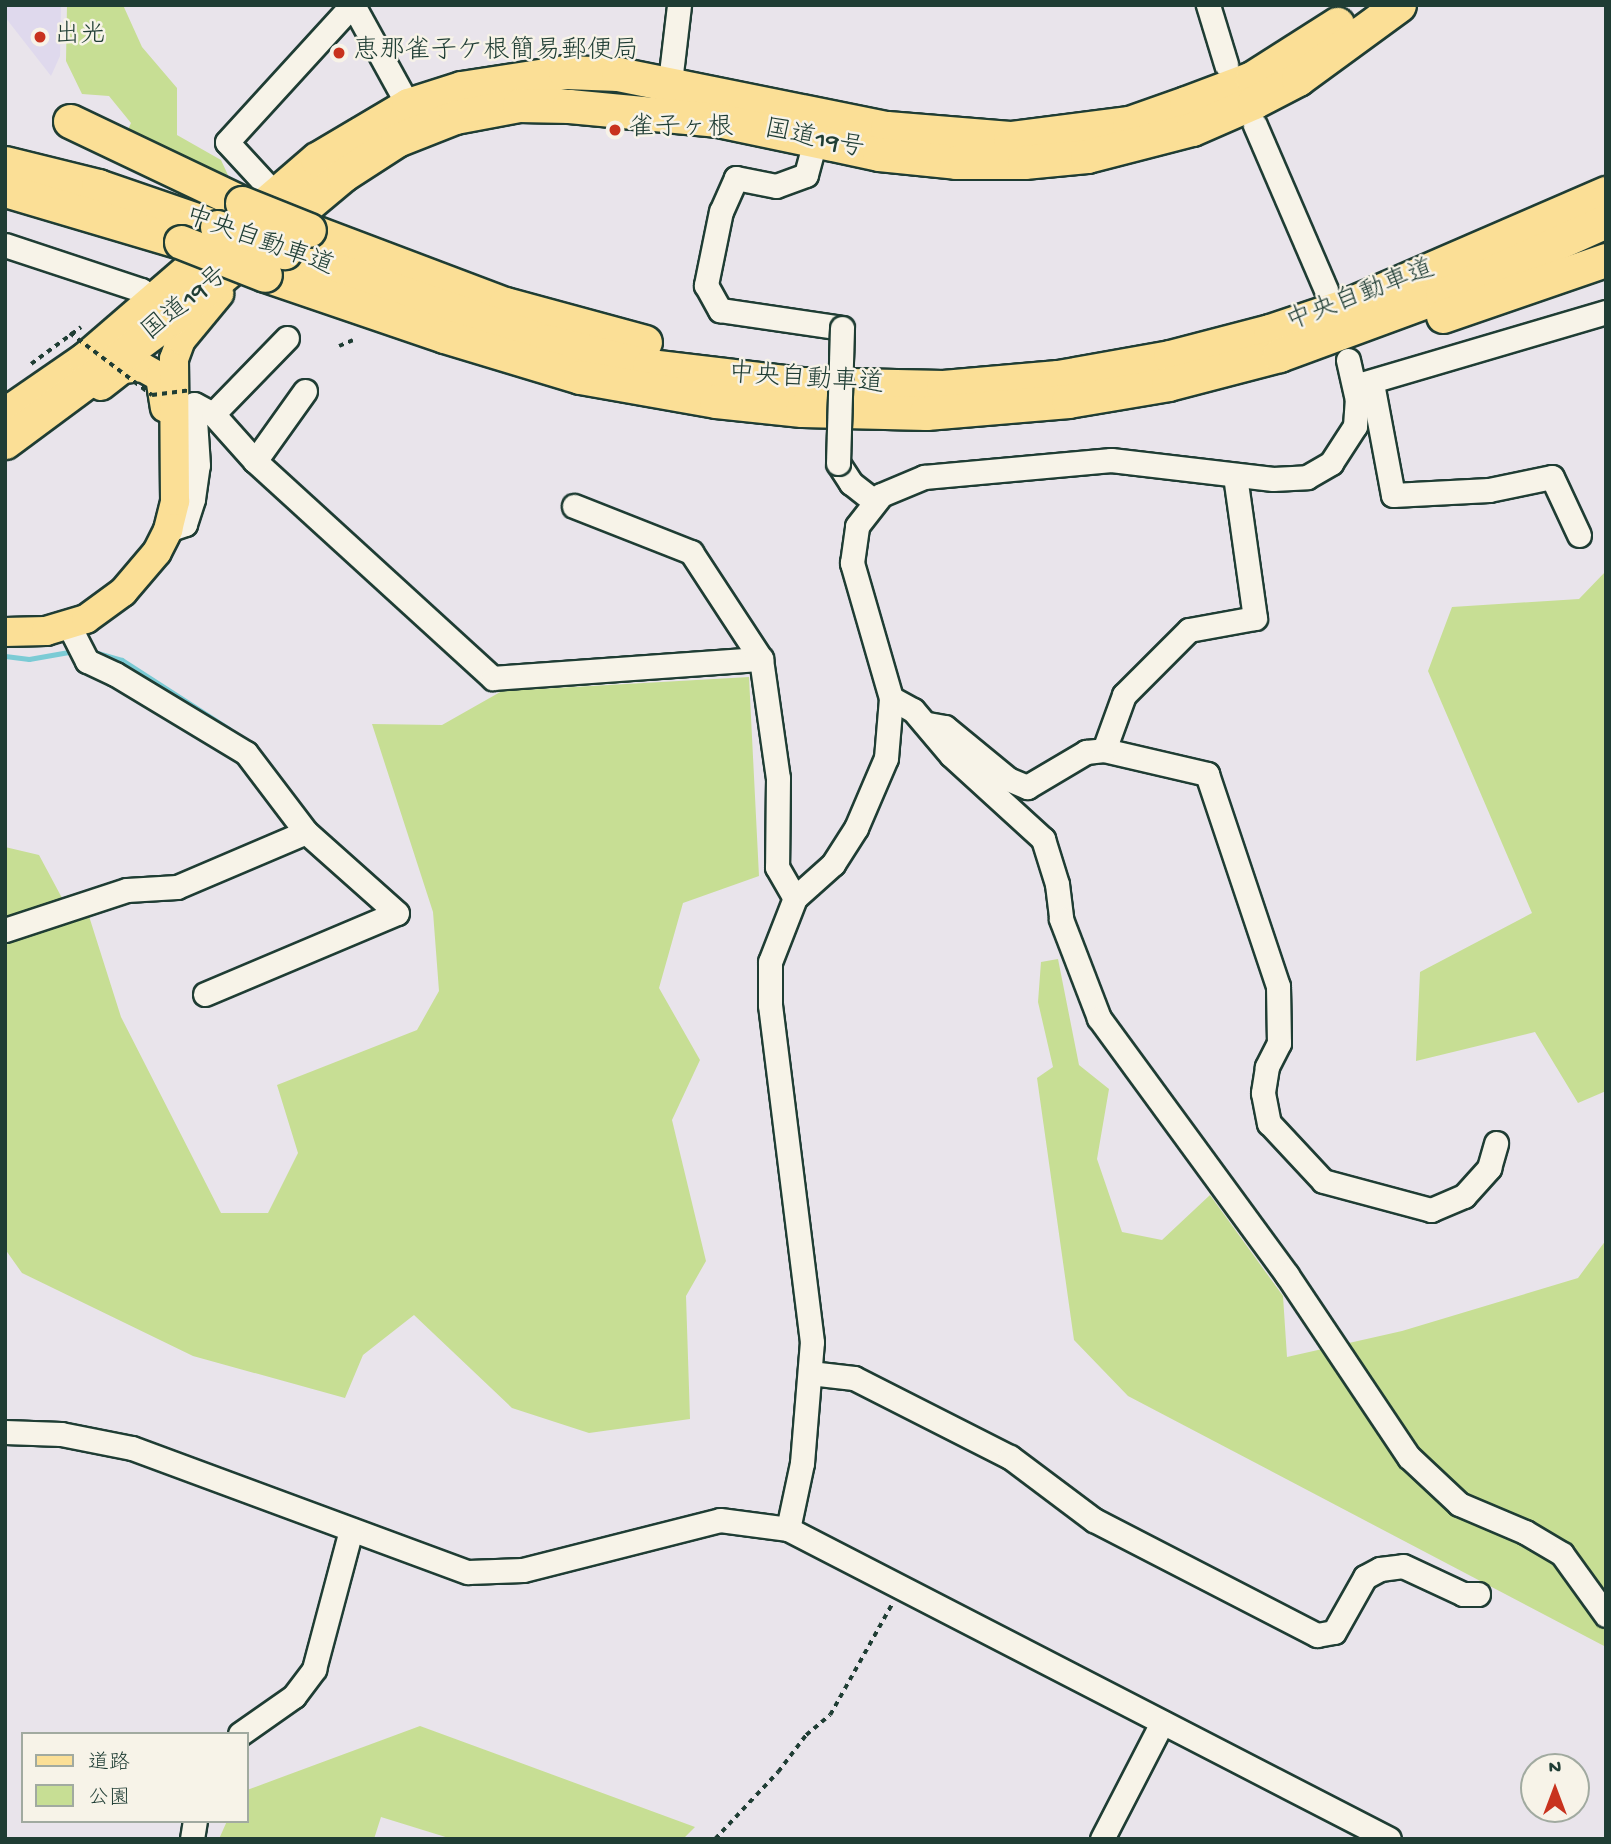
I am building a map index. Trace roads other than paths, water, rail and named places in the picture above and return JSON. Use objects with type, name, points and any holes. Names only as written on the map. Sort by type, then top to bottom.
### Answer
[{"type":"highway","name":"国道19号","points":[[9,411],[85,359],[274,193],[317,159],[511,77],[565,72],[670,82],[912,131],[1010,138],[1129,123],[1252,78],[1317,39],[1362,5]]},
{"type":"highway","name":"国道19号","points":[[5,442],[265,261],[343,174],[415,117],[455,117],[519,105],[569,106],[718,120],[879,154],[970,162],[1062,158],[1143,144],[1192,130],[1298,79],[1399,5]]},
{"type":"highway","points":[[70,121],[242,204],[505,304],[734,360],[803,384]]},
{"type":"highway","name":"中央自動車道","points":[[5,163],[98,186],[217,227],[265,261],[443,336],[580,377],[647,390],[802,410],[974,411],[1168,384],[1279,355],[1442,295],[1606,221]]},
{"type":"highway","name":"中央自動車道","points":[[5,190],[181,242],[265,261],[546,341],[649,366],[803,384],[943,387],[1058,377],[1170,357],[1347,305],[1606,193]]},
{"type":"highway","points":[[974,411],[1025,422],[1087,415],[1273,373],[1606,260]]},
{"type":"main road","points":[[5,632],[73,633],[123,592],[144,570],[168,530],[175,501],[174,359],[181,340],[242,269],[265,261]]},
{"type":"main road","points":[[78,392],[97,389],[123,369],[142,367],[160,377],[168,423],[173,430]]},
{"type":"street","points":[[274,193],[227,142],[353,5],[415,117]]},
{"type":"street","points":[[670,82],[678,5]]},
{"type":"street","points":[[1208,5],[1226,64]]},
{"type":"street","points":[[1255,125],[1326,290]]},
{"type":"street","points":[[814,141],[806,174],[776,186],[736,178],[722,211],[706,285],[720,310],[842,328],[838,463],[851,483],[874,502]]},
{"type":"street","points":[[5,245],[141,290],[153,299]]},
{"type":"street","points":[[1364,384],[1606,312]]},
{"type":"street","points":[[213,414],[287,338]]},
{"type":"street","points":[[1348,360],[1364,384],[1393,495],[1489,490],[1552,477],[1579,535]]},
{"type":"street","points":[[788,1529],[803,1463],[810,1373],[810,1307],[769,1005],[769,962],[795,898],[833,864],[856,828],[886,758],[891,698],[852,563],[857,526],[874,502],[894,486],[924,477],[1085,461],[1159,462],[1235,475],[1293,479],[1331,463],[1355,426],[1364,384]]},
{"type":"street","points":[[255,461],[305,391]]},
{"type":"street","points":[[168,530],[185,524],[193,499],[198,465],[194,404],[213,414],[255,461],[493,678],[761,659]]},
{"type":"street","points":[[1104,750],[1124,695],[1189,630],[1255,618],[1235,475]]},
{"type":"street","points":[[574,506],[691,552],[761,659],[778,778],[777,867],[795,898]]},
{"type":"street","points":[[73,633],[87,661],[115,674],[246,753],[306,832],[397,913],[205,994]]},
{"type":"street","points":[[891,698],[928,724],[951,755],[1043,839],[1057,884],[1061,919],[1099,1018],[1287,1275],[1409,1457],[1459,1504],[1525,1532],[1562,1554],[1606,1615]]},
{"type":"street","points":[[928,724],[945,727],[1008,779],[1027,787],[1086,752],[1104,750],[1207,774],[1278,986],[1279,1043],[1267,1068],[1263,1093],[1269,1123],[1323,1181],[1431,1210],[1464,1196],[1489,1168],[1496,1143]]},
{"type":"street","points":[[5,930],[127,890],[177,887],[306,832]]},
{"type":"street","points":[[810,1373],[853,1378],[1010,1457],[1094,1520],[1317,1635],[1334,1632],[1365,1577],[1380,1569],[1404,1566],[1463,1594],[1478,1594]]},
{"type":"street","points":[[5,1433],[61,1434],[132,1448],[444,1566],[499,1573],[720,1520],[788,1529],[1389,1839]]},
{"type":"street","points":[[243,1732],[294,1696],[314,1669],[351,1530]]},
{"type":"street","points":[[1102,1839],[1162,1723]]},
{"type":"waterway","points":[[87,650],[122,660],[229,729]]},
{"type":"waterway","points":[[5,656],[29,659],[74,651]]},
{"type":"place","name":"出光","points":[[40,37]]},
{"type":"place","name":"恵那雀子ケ根簡易郵便局","points":[[339,53]]},
{"type":"place","name":"雀子ヶ根","points":[[615,130]]}]
